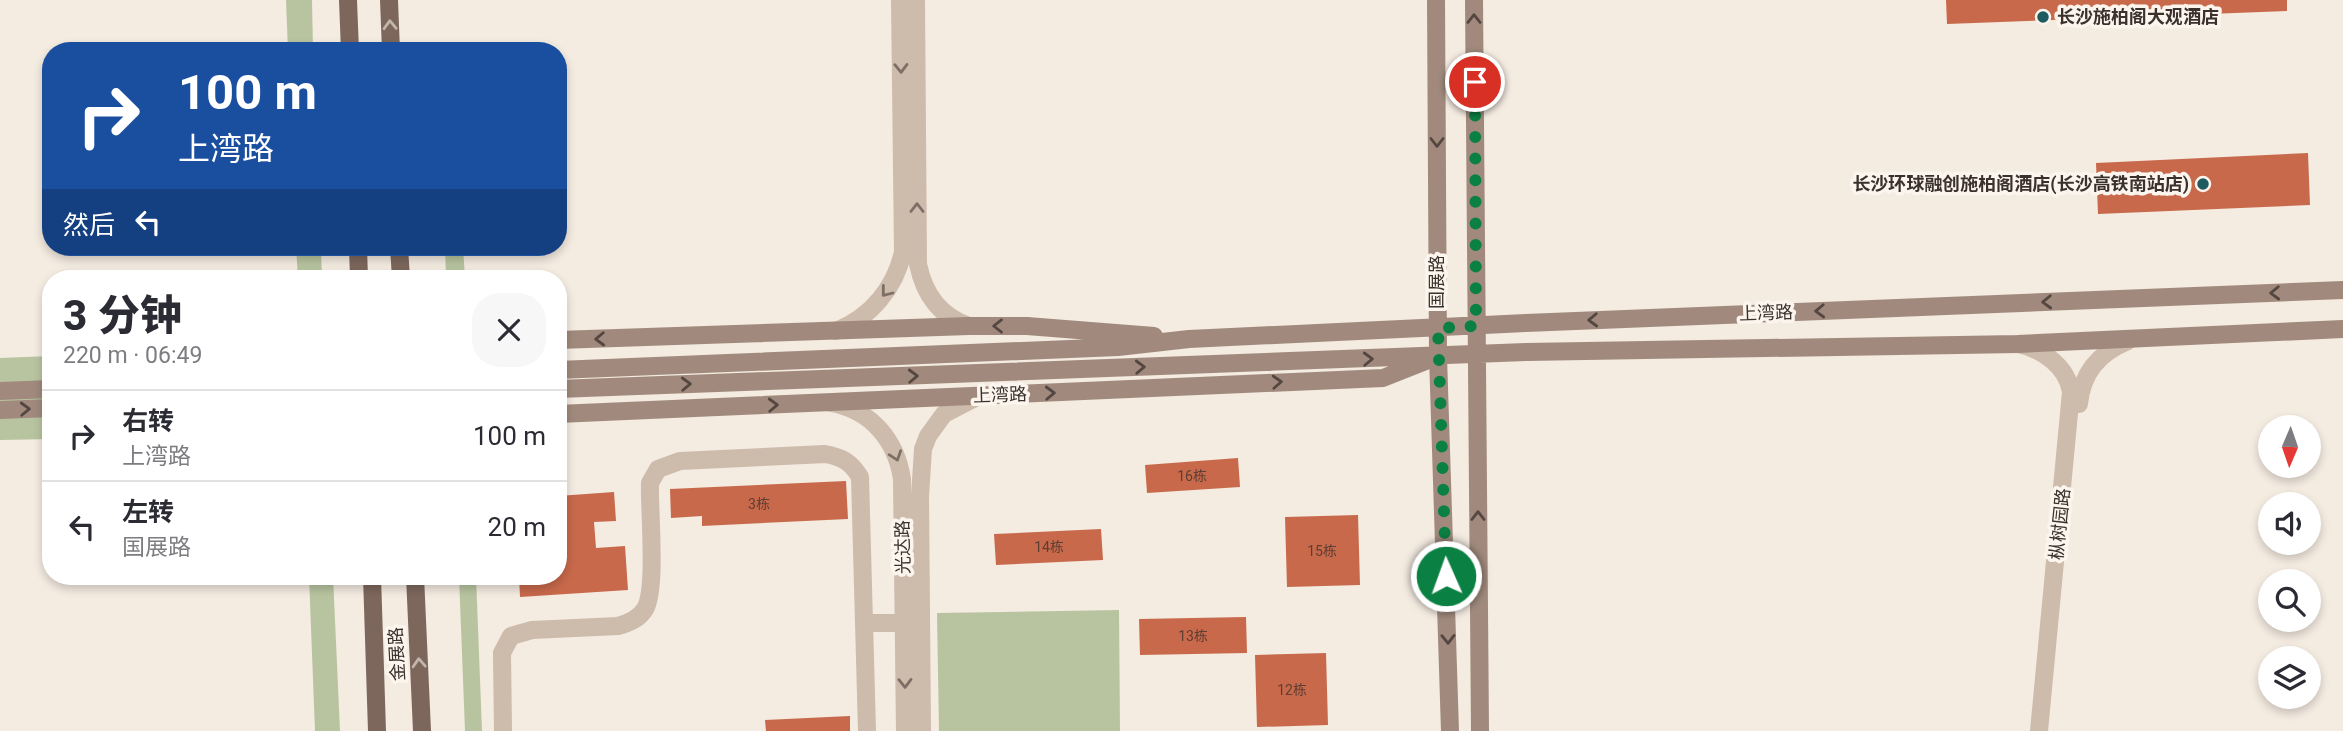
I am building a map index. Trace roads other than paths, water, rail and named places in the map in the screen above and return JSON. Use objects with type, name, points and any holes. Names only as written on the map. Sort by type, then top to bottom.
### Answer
[{"type":"main road","points":[[348,0],[350,42]]},
{"type":"main road","points":[[389,0],[391,42]]},
{"type":"main road","name":"国展路","points":[[1436,0],[1438,356],[1449,728]]},
{"type":"main road","points":[[1474,0],[1481,728]]},
{"type":"main road","name":"上湾路","points":[[567,370],[1118,347],[1189,340],[1476,326],[2343,290]]},
{"type":"main road","name":"上湾路","points":[[567,340],[1027,326],[1189,340]]},
{"type":"main road","name":"上湾路","points":[[567,389],[1438,356],[2128,341],[2343,329]]},
{"type":"main road","name":"上湾路","points":[[567,414],[1383,378],[1438,356]]},
{"type":"main road","points":[[0,391],[42,389]]},
{"type":"main road","points":[[0,410],[42,408]]},
{"type":"main road","name":"金展路","points":[[372,585],[377,731]]},
{"type":"main road","name":"金展路","points":[[415,585],[422,731]]},
{"type":"street","points":[[836,331],[856,322],[881,298],[898,274],[903,252],[900,0]]},
{"type":"street","points":[[916,0],[918,264],[922,282],[940,310],[969,326]]},
{"type":"street","name":"枞树园路","points":[[2046,731],[2080,391],[2083,379],[2099,358],[2128,341]]},
{"type":"street","name":"枞树园路","points":[[2018,344],[2035,349],[2053,360],[2066,376],[2071,392],[2039,731]]},
{"type":"street","name":"光达路","points":[[922,731],[920,496],[923,449],[928,436],[944,414],[956,405],[981,396]]},
{"type":"street","name":"光达路","points":[[827,403],[839,404],[869,419],[883,431],[899,461],[905,731]]},
{"type":"street","points":[[503,731],[502,653],[511,636],[532,630],[618,626],[630,623],[646,608],[650,585],[650,483],[657,469],[668,463],[825,454],[841,457],[853,466],[860,477],[867,731]]},
{"type":"street","points":[[865,623],[904,622]]},
{"type":"place","name":"长沙施柏阁大观酒店","points":[[2043,17]]},
{"type":"place","name":"长沙环球融创施柏阁酒店(长沙高铁南站店)","points":[[2203,184]]}]
